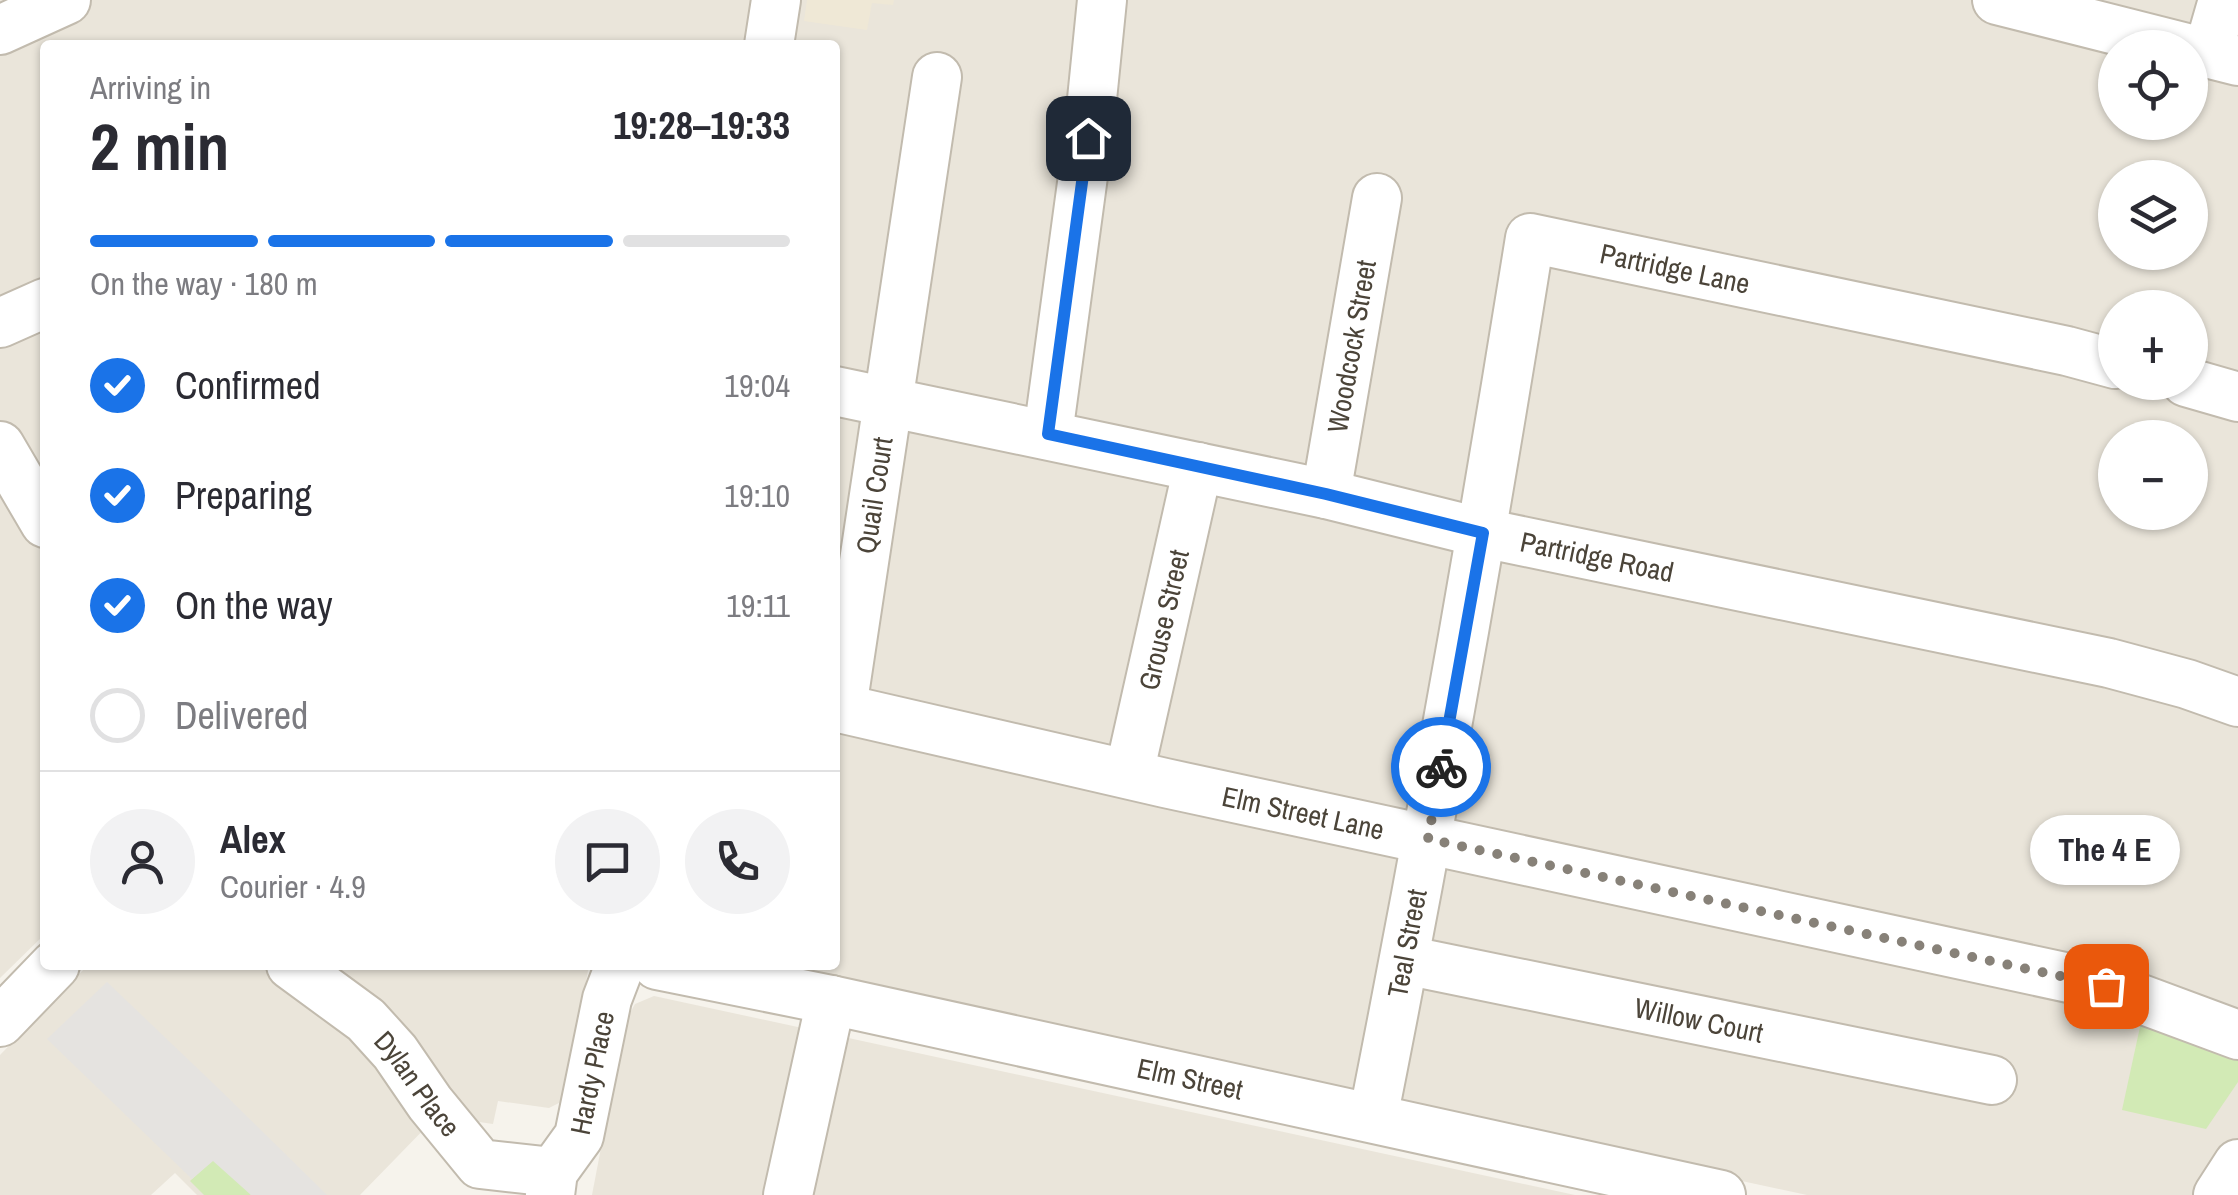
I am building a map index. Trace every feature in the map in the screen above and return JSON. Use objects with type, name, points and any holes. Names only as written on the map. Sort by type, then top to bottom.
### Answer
[{"type":"street","points":[[0,30],[66,0]]},
{"type":"street","points":[[771,40],[776,0]]},
{"type":"street","points":[[1048,434],[1088,138],[1102,0]]},
{"type":"street","points":[[1997,0],[2223,56],[2223,0]]},
{"type":"street","name":"Quail Court","points":[[840,695],[937,77]]},
{"type":"street","name":"Woodcock Street","points":[[1326,494],[1377,198]]},
{"type":"street","name":"Partridge Lane","points":[[1483,533],[1530,238],[2098,359]]},
{"type":"street","points":[[0,323],[40,305]]},
{"type":"street","points":[[2208,388],[2238,396]]},
{"type":"street","name":"Partridge Road","points":[[840,392],[1326,494],[1483,533],[2109,663],[2238,702]]},
{"type":"street","points":[[0,446],[40,514]]},
{"type":"street","name":"Grouse Street","points":[[1129,774],[1198,467]]},
{"type":"street","name":"Teal Street","points":[[1373,1118],[1483,533]]},
{"type":"street","name":"Elm Street Lane","points":[[840,707],[2106,986],[2238,1035]]},
{"type":"street","name":"Willow Court","points":[[1404,960],[1992,1080]]},
{"type":"street","points":[[0,1022],[50,970]]},
{"type":"street","name":"Dylan Place","points":[[299,970],[366,1020],[396,1052],[430,1103],[493,1180],[552,1184]]},
{"type":"street","name":"Hardy Place","points":[[552,1184],[579,1136],[606,999],[618,970]]},
{"type":"street","name":"Elm Street","points":[[681,970],[1721,1195]]},
{"type":"street","points":[[788,1195],[831,1000]]},
{"type":"street","points":[[2218,1195],[2238,1164]]},
{"type":"shaded area","points":[[0,0],[2238,0],[2238,1195],[1807,1195],[761,970],[840,970],[840,40],[40,40],[40,939],[0,978]]},
{"type":"shaded area","points":[[807,0],[894,0],[893,5],[872,3],[867,30],[804,21]]},
{"type":"shaded area","points":[[83,970],[588,970],[567,1088],[561,1102],[549,1108],[498,1101],[493,1124],[434,1119],[360,1195],[197,1195],[175,1173],[151,1195],[0,1195],[0,1055]]},
{"type":"shaded area","points":[[107,982],[327,1195],[251,1195],[213,1161],[192,1179],[47,1039]]},
{"type":"shaded area","points":[[654,996],[1575,1195],[592,1195],[625,1022],[635,1004]]},
{"type":"green space","points":[[2143,1013],[2238,1049],[2238,1082],[2206,1129],[2122,1110]]},
{"type":"green space","points":[[213,1160],[251,1195],[204,1195],[190,1181]]},
{"type":"way so far","points":[[1441,767],[1428,839],[2106,986]]},
{"type":"place","name":"The 4 E","points":[[2106,986]]},
{"type":"route","points":[[1088,138],[1048,434],[1326,494],[1483,533],[1441,767]]}]
